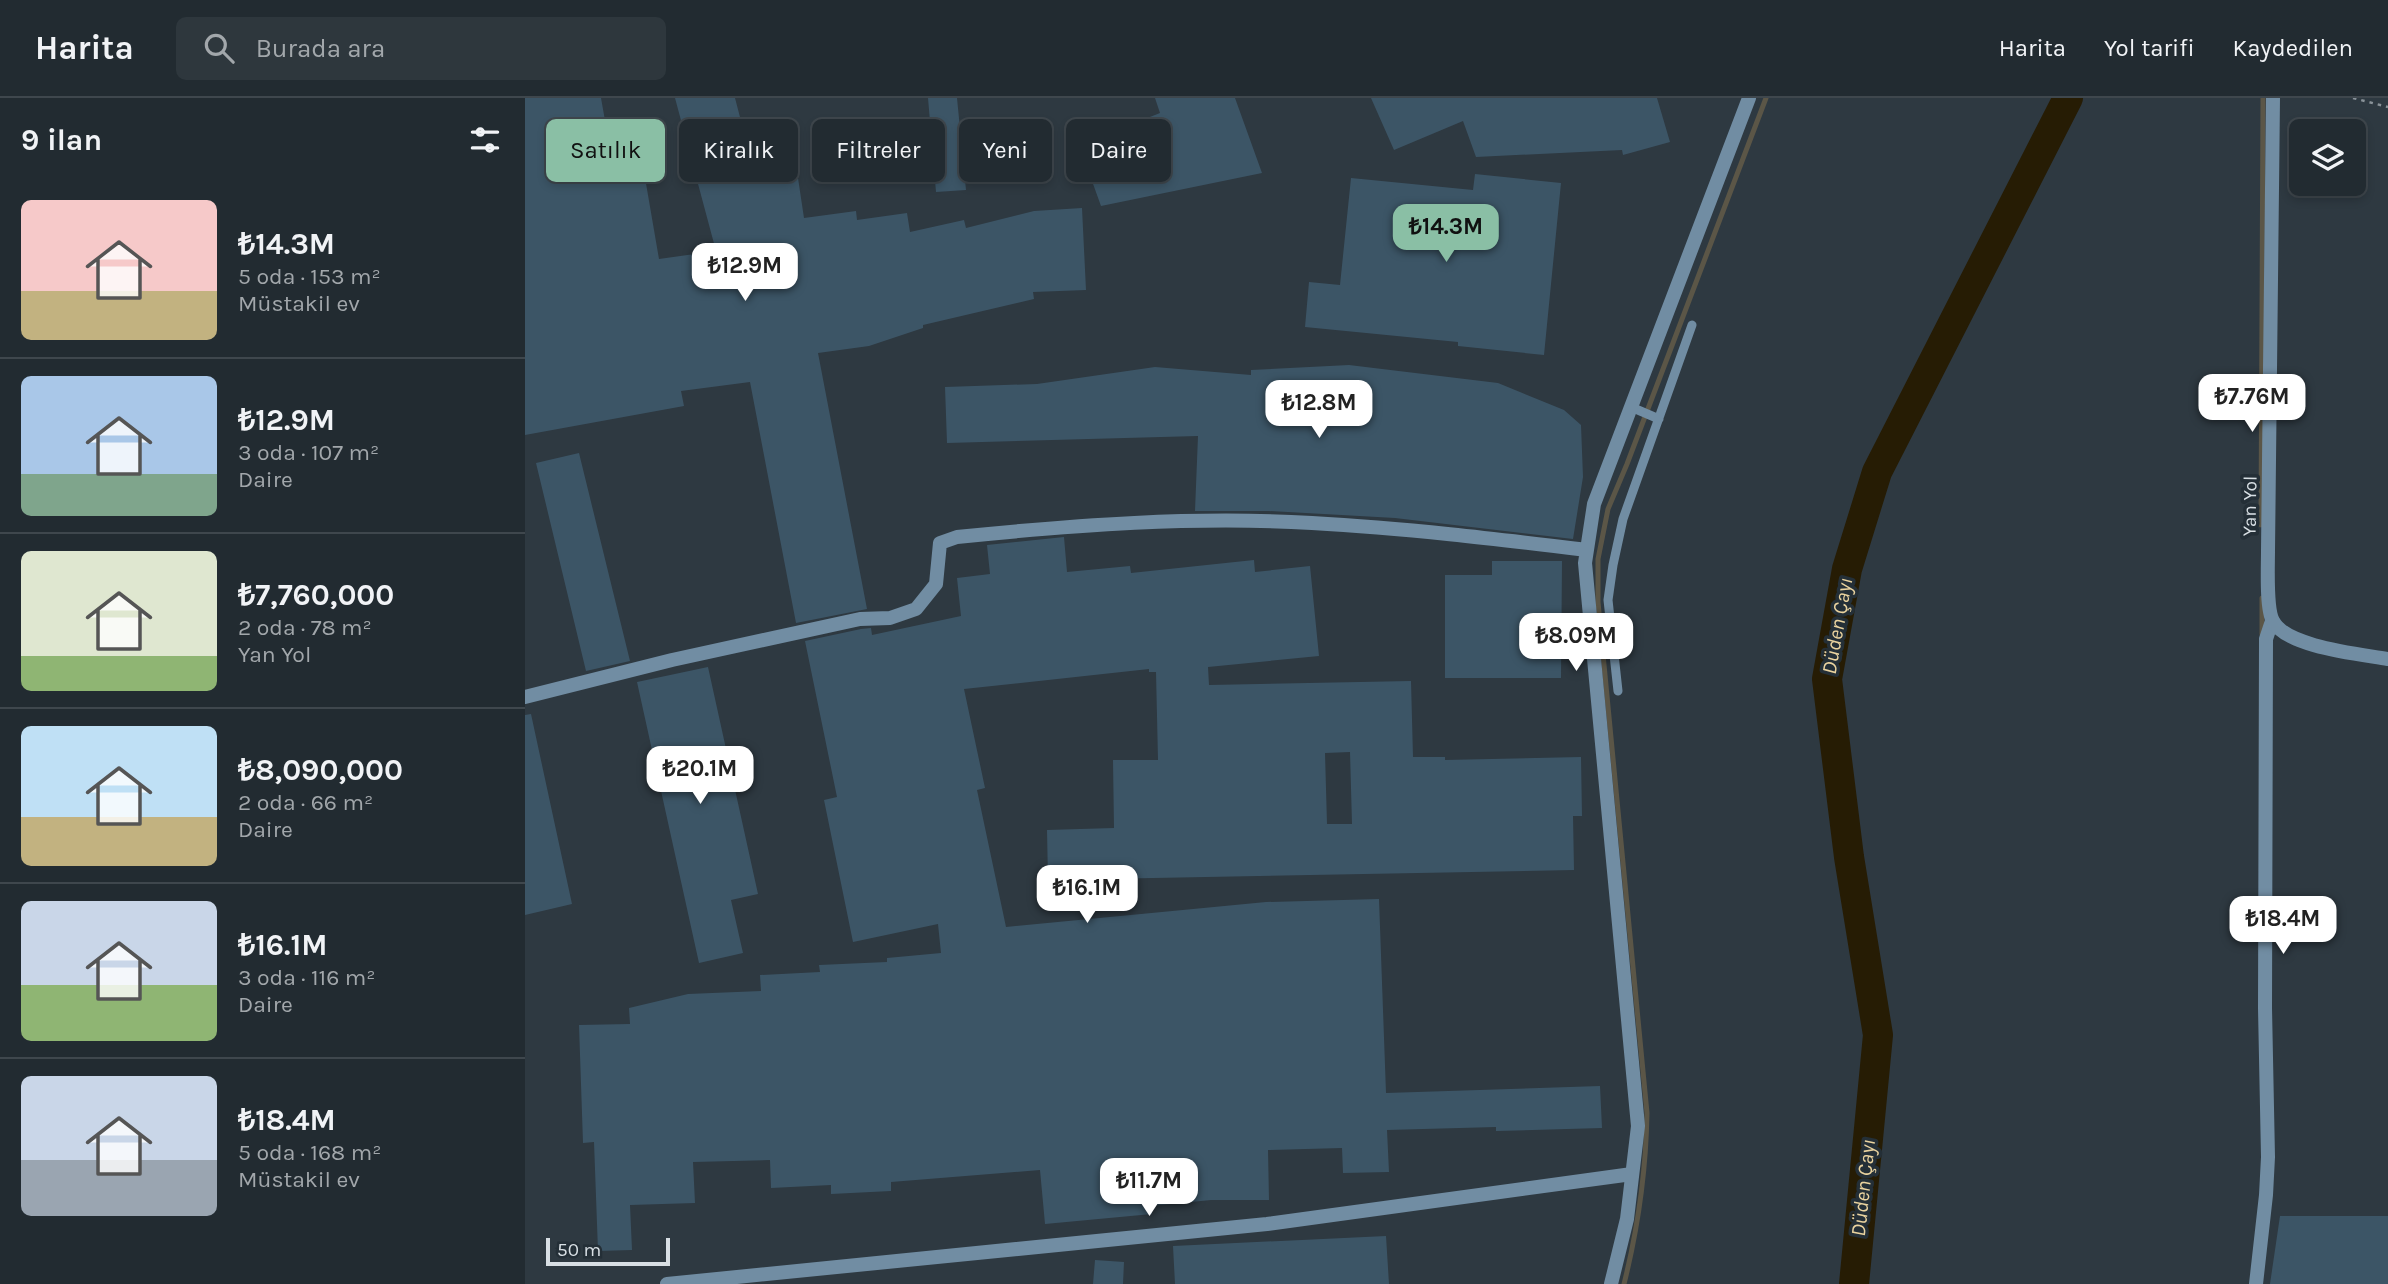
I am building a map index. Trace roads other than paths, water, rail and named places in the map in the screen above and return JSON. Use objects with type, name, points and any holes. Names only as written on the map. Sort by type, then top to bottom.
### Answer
[{"type":"street","points":[[1611,1284],[1627,1219],[1638,1126],[1585,563],[1594,504],[1749,98]]},
{"type":"street","name":"Yan Yol","points":[[2256,1284],[2267,1180],[2266,639],[2272,621],[2268,551],[2273,98]]},
{"type":"street","points":[[525,697],[672,660],[860,619],[890,618],[916,609],[936,584],[940,543],[957,537],[1066,526],[1216,521],[1311,523],[1457,535],[1587,550]]},
{"type":"street","points":[[2272,621],[2285,636],[2306,643],[2388,659]]},
{"type":"street","points":[[667,1284],[1267,1224],[1632,1174]]},
{"type":"lane","points":[[1618,691],[1608,600],[1610,583],[1623,519],[1655,417],[1692,325]]},
{"type":"lane","points":[[1631,408],[1655,417]]},
{"type":"waterway","points":[[1624,1284],[1640,1199],[1647,1113],[1598,602],[1598,559],[1608,509],[1766,98]]},
{"type":"waterway","name":"Düden Çayı","points":[[1854,1284],[1878,1035],[1849,857],[1827,679],[1847,569],[1877,472],[2068,98]]},
{"type":"waterway","points":[[2261,525],[2263,98]]},
{"type":"waterway","points":[[2262,598],[2262,634]]}]
